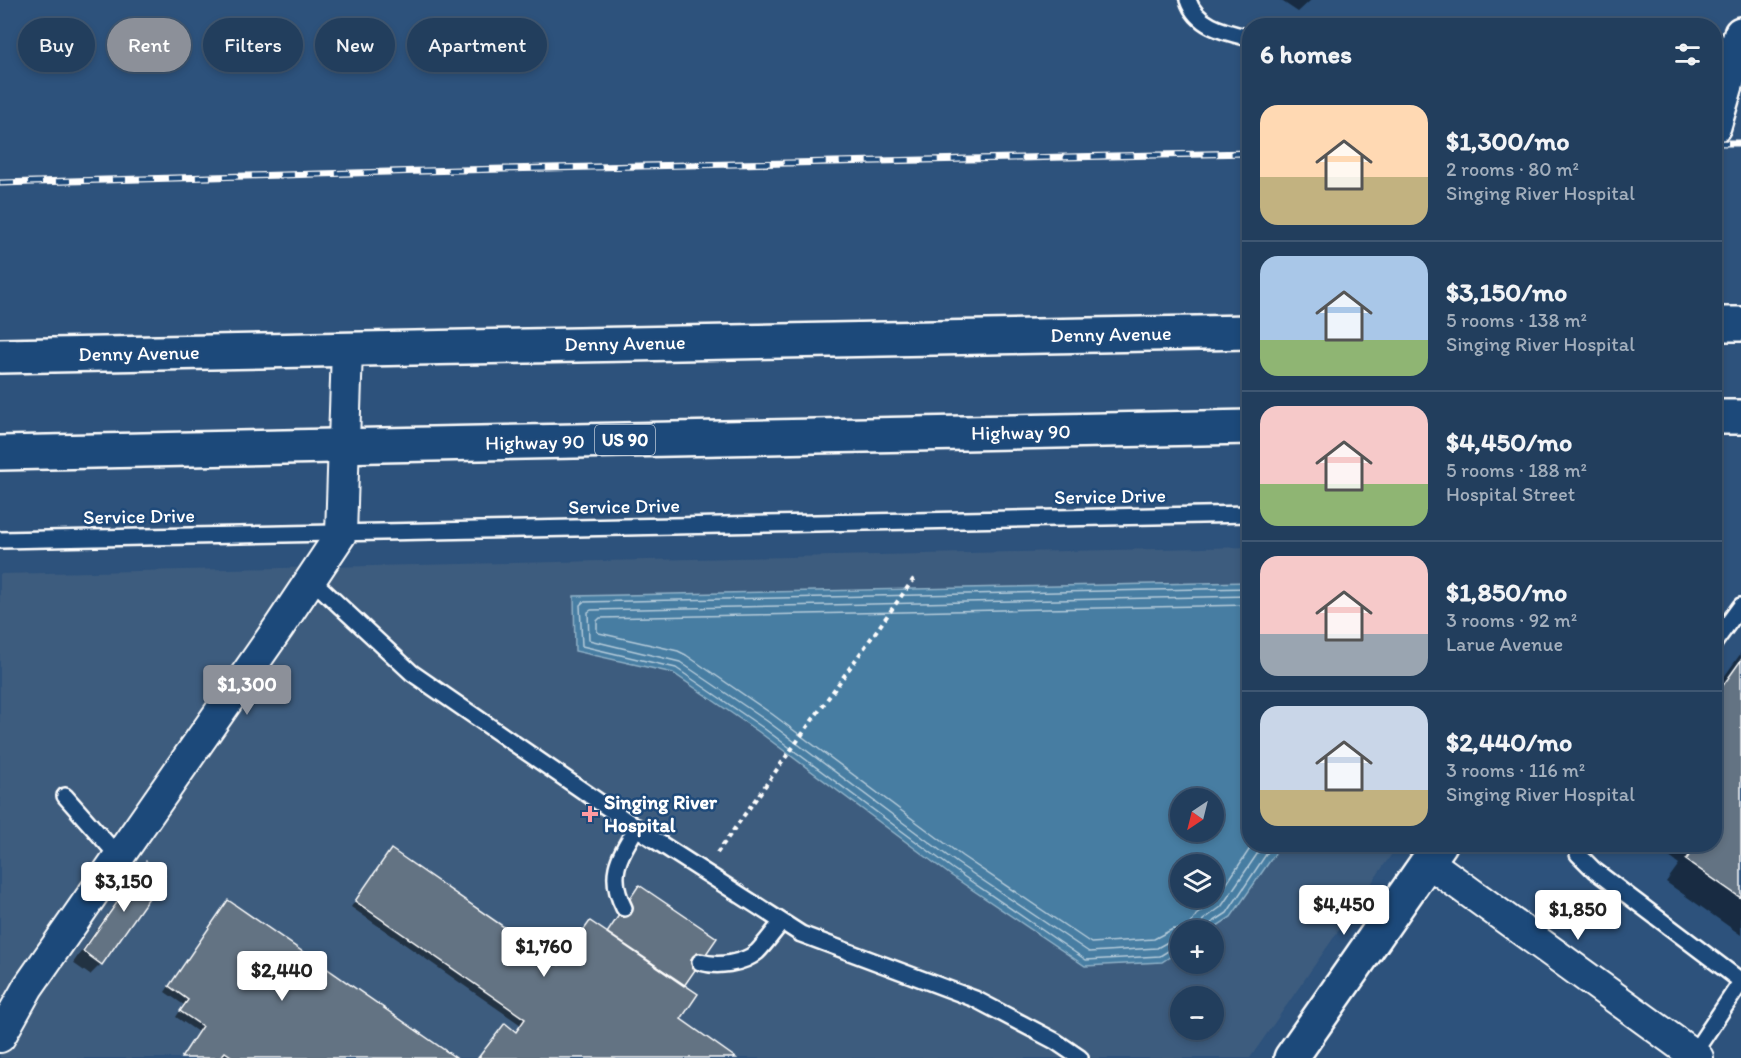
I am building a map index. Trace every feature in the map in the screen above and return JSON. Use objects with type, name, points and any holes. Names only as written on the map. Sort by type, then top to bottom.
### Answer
[{"type":"main road","points":[[1722,86],[1731,40]]},
{"type":"main road","points":[[1722,324],[1741,324]]},
{"type":"main road","name":"Denny Avenue","points":[[0,356],[1242,332]]},
{"type":"main road","points":[[1722,417],[1741,417]]},
{"type":"main road","name":"Highway 90","points":[[0,453],[1242,427]]},
{"type":"main road","points":[[1291,1058],[1434,853]]},
{"type":"street","points":[[0,1037],[28,987],[341,534],[347,349]]},
{"type":"street","points":[[1434,853],[1695,1056]]},
{"type":"lane","points":[[1188,0],[1191,9],[1214,29],[1242,36]]},
{"type":"lane","name":"Service Drive","points":[[0,540],[1242,514]]},
{"type":"lane","points":[[311,579],[412,673],[637,827],[801,934],[975,999],[1055,1041],[1080,1058]]},
{"type":"lane","points":[[1722,632],[1741,606]]},
{"type":"lane","points":[[65,796],[118,856]]},
{"type":"lane","points":[[624,908],[618,896],[614,875],[617,863],[637,827]]},
{"type":"lane","points":[[1578,852],[1594,870],[1741,982],[1695,1056]]},
{"type":"lane","points":[[700,962],[720,964],[744,959],[756,952],[782,921]]},
{"type":"path","points":[[704,871],[915,577]]},
{"type":"shaded area","name":"Singing River Hospital","points":[[1242,547],[1242,852],[1393,852],[1250,1058],[0,1058],[0,574]]},
{"type":"water","points":[[1242,582],[1242,852],[1276,852],[1231,917],[1224,922],[1170,920],[1170,957],[1162,962],[1085,966],[949,874],[759,732],[673,673],[575,651],[574,596]]},
{"type":"building","points":[[1741,660],[1741,898],[1686,860],[1692,852],[1722,852],[1722,687]]},
{"type":"building","points":[[391,849],[559,965],[590,921],[698,994],[681,1019],[736,1058],[478,1058],[505,1023],[516,1032],[525,1019],[355,901]]},
{"type":"building","points":[[146,861],[165,875],[102,965],[83,951]]},
{"type":"building","points":[[639,885],[717,938],[684,986],[607,933]]},
{"type":"building","points":[[228,900],[456,1058],[234,1058],[225,1052],[220,1058],[181,1058],[202,1026],[180,1011],[188,1000],[169,986]]},
{"type":"railway","points":[[1722,143],[1741,143]]},
{"type":"railway","points":[[0,183],[459,170],[1242,153]]},
{"type":"place","name":"Singing River Hospital","points":[[590,814]]}]
